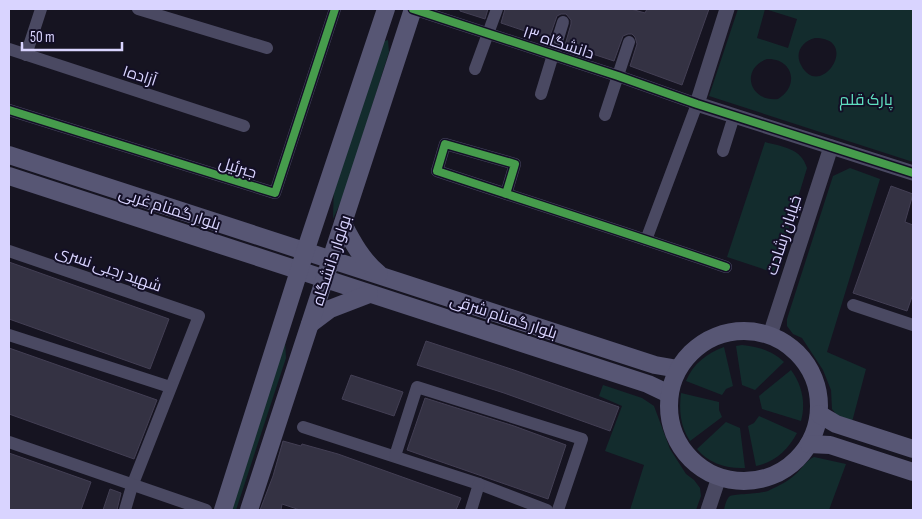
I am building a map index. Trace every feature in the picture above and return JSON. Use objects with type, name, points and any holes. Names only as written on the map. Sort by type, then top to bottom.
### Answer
[{"type":"main road","name":"بولوار دانشگاه","points":[[223,510],[305,252],[386,9]]},
{"type":"main road","name":"بولوار دانشگاه","points":[[249,510],[413,9]]},
{"type":"main road","name":"بلوار گمنام غربی","points":[[9,156],[331,260]]},
{"type":"main road","name":"بلوار گمنام غربی","points":[[9,176],[324,280]]},
{"type":"main road","points":[[343,224],[356,250],[367,265],[381,276]]},
{"type":"main road","name":"بلوار گمنام شرقی","points":[[331,260],[655,364],[678,369]]},
{"type":"main road","name":"بلوار گمنام شرقی","points":[[324,280],[648,384],[669,394]]},
{"type":"main road","points":[[310,324],[330,309],[369,294]]},
{"type":"main road","points":[[749,331],[770,335],[787,344],[802,358],[812,374],[818,394],[819,414],[816,430],[809,444],[792,464],[770,477],[744,481],[719,477],[700,468],[685,453],[674,435],[669,415],[669,394],[678,369],[691,352],[708,340],[728,332],[749,331]]},
{"type":"main road","points":[[819,414],[836,424],[913,448]]},
{"type":"main road","points":[[809,444],[830,445],[913,472]]},
{"type":"street","points":[[26,55],[41,9]]},
{"type":"street","points":[[138,9],[267,48]]},
{"type":"street","name":"جبرئیل","points":[[9,110],[275,192],[335,9]]},
{"type":"street","name":"دانشگاه ۱۳","points":[[413,9],[697,104]]},
{"type":"street","points":[[475,69],[497,9]]},
{"type":"street","points":[[646,240],[697,104],[727,9]]},
{"type":"street","points":[[541,94],[563,22]]},
{"type":"street","points":[[605,115],[629,42]]},
{"type":"street","name":"آزاده۱","points":[[9,49],[244,126]]},
{"type":"street","points":[[697,104],[913,173]]},
{"type":"street","points":[[722,151],[734,116]]},
{"type":"street","points":[[506,194],[516,164],[445,144],[436,171],[726,267]]},
{"type":"street","name":"خیابان رشادت","points":[[770,335],[831,147]]},
{"type":"street","name":"شهید رجبی نسری","points":[[9,251],[199,316],[170,387]]},
{"type":"street","points":[[853,305],[913,324]]},
{"type":"street","points":[[9,335],[170,387],[132,486],[125,510]]},
{"type":"street","points":[[395,456],[417,387],[582,439],[558,510]]},
{"type":"street","points":[[303,427],[479,484],[547,510]]},
{"type":"street","points":[[9,442],[206,510]]},
{"type":"street","points":[[708,510],[719,477]]},
{"type":"street","points":[[471,510],[479,484]]},
{"type":"green space","name":"پارک قلم","points":[[738,9],[765,9],[913,9],[913,162],[709,96]],"holes":[[[765,9],[797,19],[788,48],[757,38]],[[811,39],[829,41],[835,47],[836,56],[833,65],[826,73],[818,76],[809,74],[799,60],[799,52],[803,44]],[[767,59],[776,60],[788,68],[791,80],[789,87],[785,94],[778,99],[768,99],[755,90],[751,77],[753,70]]]},
{"type":"green space","points":[[388,40],[389,52],[344,195],[333,219],[334,183],[381,42]]},
{"type":"green space","points":[[765,142],[796,152],[807,168],[775,273],[727,257]]},
{"type":"green space","points":[[850,168],[880,179],[827,352],[866,369],[852,422],[836,414],[832,409],[831,390],[823,370],[802,338],[793,334],[787,326],[787,319],[833,176]]},
{"type":"green space","points":[[285,340],[286,358],[236,510],[229,510]]},
{"type":"green space","points":[[742,345],[764,350],[784,362],[755,390],[742,385],[736,346]]},
{"type":"green space","points":[[724,347],[733,386],[726,389],[722,395],[686,381],[692,369],[701,360],[712,352]]},
{"type":"green space","points":[[791,370],[802,394],[803,408],[801,421],[762,409],[759,396]]},
{"type":"green space","points":[[603,385],[642,398],[654,406],[670,449],[686,474],[700,488],[701,496],[696,510],[630,510],[644,465],[605,451],[622,406],[599,396]]},
{"type":"green space","points":[[681,393],[719,402],[719,410],[722,417],[690,441],[684,430],[681,418]]},
{"type":"green space","points":[[759,416],[797,433],[780,454],[769,462],[756,466],[748,426],[754,423]]},
{"type":"green space","points":[[726,422],[740,428],[745,468],[718,464],[701,454],[697,449]]},
{"type":"green space","points":[[814,457],[846,464],[829,510],[724,510],[730,496],[768,491],[791,478]]},
{"type":"building","points":[[460,9],[488,9],[485,19],[460,11]]},
{"type":"building","points":[[505,9],[631,9],[645,13],[647,9],[709,9],[682,85],[630,66],[637,44],[632,34],[623,36],[614,61],[565,45],[571,24],[571,20],[566,14],[557,16],[549,39],[501,23]]},
{"type":"building","points":[[891,186],[913,194],[905,222],[913,225],[913,294],[907,311],[853,293]]},
{"type":"building","points":[[9,262],[169,319],[150,369],[9,319]]},
{"type":"building","points":[[426,341],[619,407],[610,431],[504,393],[417,365]]},
{"type":"building","points":[[9,348],[157,400],[134,459],[9,414]]},
{"type":"building","points":[[351,375],[403,392],[394,416],[342,399]]},
{"type":"building","points":[[425,398],[514,426],[566,445],[548,499],[407,450]]},
{"type":"building","points":[[283,441],[338,454],[461,498],[456,510],[300,510],[282,504],[281,510],[260,510],[273,476]]},
{"type":"building","points":[[9,453],[91,482],[81,510],[9,510]]},
{"type":"building","points":[[110,489],[121,493],[117,510],[103,510]]},
{"type":"cycle path","points":[[9,110],[275,193],[335,9]]},
{"type":"cycle path","points":[[413,9],[697,104],[913,173]]},
{"type":"cycle path","points":[[506,194],[515,164],[445,144],[437,171],[473,183],[509,195],[581,219],[726,267]]}]
